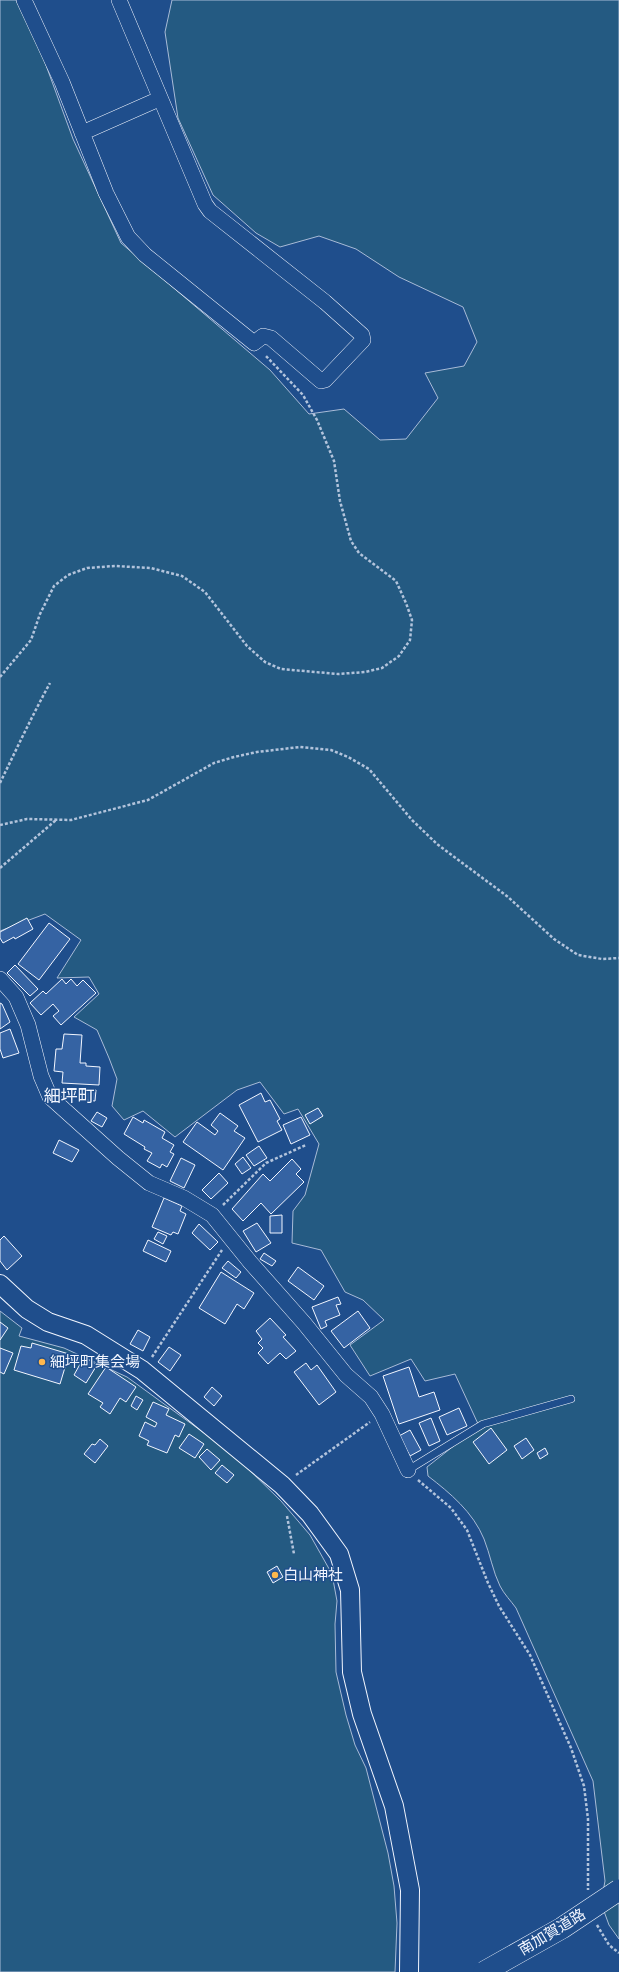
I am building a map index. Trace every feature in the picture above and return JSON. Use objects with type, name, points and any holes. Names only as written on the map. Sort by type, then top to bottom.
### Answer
[{"type":"main road","name":"南加賀道路","points":[[484,1972],[562,1928],[619,1890]]},
{"type":"street","points":[[24,0],[62,82],[106,193],[128,237],[145,255],[254,343],[263,336],[271,338],[321,381],[325,380],[363,340],[362,335],[325,302],[210,210],[205,204],[118,0]]},
{"type":"street","points":[[82,133],[159,99]]},
{"type":"street","points":[[0,979],[16,997],[28,1025],[41,1076],[50,1097],[118,1158],[149,1183],[184,1198],[212,1216],[304,1323],[346,1375],[371,1397],[382,1414],[408,1470]]},
{"type":"street","points":[[0,1284],[27,1309],[48,1322],[86,1335],[142,1370],[282,1485],[310,1514],[339,1554],[350,1590],[352,1672],[362,1714],[394,1806],[410,1890],[409,1972]]},
{"type":"lane","points":[[408,1470],[483,1424],[571,1399]]},
{"type":"path","points":[[0,677],[31,640],[40,614],[54,586],[68,575],[87,568],[115,566],[151,568],[182,576],[205,592],[246,646],[265,662],[281,669],[338,674],[365,672],[382,668],[399,656],[410,640],[412,620],[396,581],[359,553],[351,541],[340,501],[334,461],[317,420],[303,395],[254,343]]},
{"type":"path","points":[[0,783],[7,765],[50,683]]},
{"type":"path","points":[[0,825],[27,819],[71,820],[148,800],[200,770],[224,759],[256,752],[300,747],[330,750],[348,757],[369,769],[412,820],[438,844],[508,897],[554,939],[578,955],[602,959],[619,958]]},
{"type":"path","points":[[0,868],[56,820]]},
{"type":"path","points":[[212,1216],[266,1163],[306,1145]]},
{"type":"path","points":[[142,1370],[231,1237]]},
{"type":"path","points":[[294,1554],[282,1485],[382,1414]]},
{"type":"path","points":[[408,1470],[424,1487],[451,1508],[467,1530],[488,1583],[500,1606],[530,1654],[571,1748],[584,1786],[588,1819],[587,1884],[589,1897]]},
{"type":"path","points":[[596,1923],[609,1945],[619,1953]]},
{"type":"shaded area","points":[[0,0],[16,0],[36,38],[73,139],[121,243],[270,370],[309,414],[344,409],[380,440],[406,439],[438,398],[425,373],[464,366],[477,342],[463,307],[399,277],[356,249],[319,236],[280,247],[256,233],[213,195],[178,118],[165,32],[172,0],[619,0],[619,1939],[609,1925],[601,1903],[605,1881],[593,1781],[516,1608],[500,1586],[484,1539],[479,1529],[474,1520],[460,1504],[428,1476],[427,1467],[479,1426],[455,1374],[425,1381],[411,1359],[370,1376],[350,1345],[384,1320],[363,1300],[345,1292],[321,1250],[292,1243],[293,1211],[305,1195],[319,1144],[298,1109],[284,1114],[260,1082],[237,1090],[175,1137],[143,1111],[124,1120],[112,1106],[117,1079],[97,1030],[74,1017],[99,994],[89,977],[57,978],[81,940],[45,914],[0,931]]},
{"type":"shaded area","points":[[0,1311],[22,1328],[19,1336],[64,1348],[127,1377],[233,1454],[281,1501],[310,1535],[332,1574],[337,1601],[335,1624],[336,1672],[355,1745],[366,1768],[388,1853],[394,1886],[397,1923],[395,1972],[0,1972]]},
{"type":"building","points":[[27,918],[33,929],[15,939],[14,937],[3,943],[0,938],[0,932]]},
{"type":"building","points":[[49,923],[70,939],[39,980],[18,964]]},
{"type":"building","points":[[15,965],[38,989],[30,996],[7,973]]},
{"type":"building","points":[[62,979],[66,984],[71,979],[77,986],[83,980],[96,993],[61,1025],[53,1016],[59,1011],[53,1004],[41,1015],[30,1003],[43,991],[46,994]]},
{"type":"building","points":[[0,1003],[2,1004],[10,1022],[0,1029]]},
{"type":"building","points":[[10,1029],[19,1053],[3,1058],[0,1049],[0,1033]]},
{"type":"building","points":[[64,1034],[82,1035],[80,1063],[86,1063],[86,1066],[100,1067],[99,1085],[62,1083],[63,1072],[54,1071],[56,1049],[62,1049]]},
{"type":"building","points":[[85,1090],[96,1090],[95,1101],[84,1100]]},
{"type":"building","points":[[261,1093],[265,1102],[270,1100],[280,1119],[277,1121],[282,1130],[258,1142],[239,1105]]},
{"type":"building","points":[[318,1108],[323,1116],[310,1124],[305,1115]]},
{"type":"building","points":[[97,1112],[107,1118],[102,1127],[91,1121]]},
{"type":"building","points":[[220,1113],[238,1126],[234,1131],[245,1138],[223,1170],[183,1142],[197,1122],[215,1135],[218,1131],[211,1125]]},
{"type":"building","points":[[133,1117],[143,1123],[144,1120],[165,1132],[162,1138],[174,1145],[170,1152],[174,1154],[167,1167],[162,1164],[160,1168],[147,1161],[152,1153],[124,1134]]},
{"type":"building","points":[[301,1117],[310,1135],[291,1144],[283,1125]]},
{"type":"building","points":[[59,1140],[79,1150],[72,1162],[53,1153]]},
{"type":"building","points":[[259,1146],[267,1158],[254,1166],[246,1155]]},
{"type":"building","points":[[243,1157],[251,1168],[242,1174],[235,1164]]},
{"type":"building","points":[[181,1158],[195,1165],[184,1188],[170,1181]]},
{"type":"building","points":[[292,1159],[301,1169],[296,1174],[304,1182],[271,1214],[261,1203],[243,1221],[232,1209],[263,1174],[270,1181]]},
{"type":"building","points":[[219,1173],[228,1183],[211,1199],[202,1190]]},
{"type":"building","points":[[164,1198],[182,1206],[180,1211],[186,1214],[178,1234],[173,1232],[171,1235],[152,1227]]},
{"type":"building","points":[[282,1215],[282,1233],[270,1233],[270,1216]]},
{"type":"building","points":[[257,1223],[271,1243],[256,1252],[243,1231]]},
{"type":"building","points":[[199,1224],[218,1242],[210,1250],[192,1233]]},
{"type":"building","points":[[158,1232],[167,1236],[163,1244],[154,1239]]},
{"type":"building","points":[[4,1236],[22,1256],[7,1270],[0,1261],[0,1240]]},
{"type":"building","points":[[148,1240],[171,1251],[166,1262],[143,1251]]},
{"type":"building","points":[[264,1253],[276,1261],[272,1266],[260,1259]]},
{"type":"building","points":[[228,1261],[241,1272],[236,1278],[222,1268]]},
{"type":"building","points":[[298,1267],[324,1286],[314,1300],[288,1281]]},
{"type":"building","points":[[221,1272],[254,1293],[244,1309],[237,1304],[225,1324],[199,1308]]},
{"type":"building","points":[[338,1297],[341,1304],[336,1305],[340,1315],[325,1321],[327,1326],[321,1329],[312,1307]]},
{"type":"building","points":[[358,1311],[370,1328],[344,1348],[331,1331]]},
{"type":"building","points":[[270,1318],[286,1335],[283,1337],[296,1351],[286,1359],[280,1353],[268,1364],[258,1353],[263,1348],[258,1343],[262,1339],[256,1331]]},
{"type":"building","points":[[0,1322],[8,1328],[0,1340]]},
{"type":"building","points":[[138,1330],[150,1337],[143,1351],[130,1344]]},
{"type":"building","name":"細坪町集会場","points":[[32,1343],[69,1354],[60,1384],[14,1370],[21,1346],[31,1348]]},
{"type":"building","points":[[169,1347],[181,1355],[170,1371],[158,1362]]},
{"type":"building","points":[[0,1348],[13,1353],[4,1374],[0,1372]]},
{"type":"building","points":[[84,1357],[97,1365],[86,1383],[74,1375]]},
{"type":"building","points":[[306,1363],[311,1370],[317,1365],[336,1392],[319,1405],[294,1372]]},
{"type":"building","points":[[106,1367],[136,1387],[126,1402],[120,1398],[110,1414],[100,1407],[103,1403],[88,1394]]},
{"type":"building","points":[[409,1367],[419,1397],[434,1392],[440,1410],[399,1424],[383,1376]]},
{"type":"building","points":[[212,1387],[222,1396],[214,1406],[204,1397]]},
{"type":"building","points":[[136,1396],[143,1400],[137,1410],[131,1406]]},
{"type":"building","points":[[153,1402],[169,1409],[166,1415],[185,1424],[179,1437],[175,1435],[167,1453],[147,1445],[149,1441],[139,1436],[145,1422],[155,1427],[157,1423],[146,1417]]},
{"type":"building","points":[[459,1408],[467,1426],[447,1435],[439,1417]]},
{"type":"building","points":[[431,1418],[440,1441],[429,1446],[419,1423]]},
{"type":"building","points":[[491,1428],[507,1450],[489,1464],[473,1442]]},
{"type":"building","points":[[410,1430],[421,1450],[410,1456],[399,1436]]},
{"type":"building","points":[[189,1434],[204,1444],[195,1458],[179,1448]]},
{"type":"building","points":[[526,1438],[534,1450],[522,1459],[514,1446]]},
{"type":"building","points":[[100,1439],[108,1446],[95,1463],[84,1454],[92,1444],[95,1445]]},
{"type":"building","points":[[545,1448],[548,1454],[540,1459],[537,1453]]},
{"type":"building","points":[[207,1449],[220,1460],[211,1470],[199,1457]]},
{"type":"building","points":[[222,1465],[234,1475],[227,1483],[215,1473]]},
{"type":"building","name":"白山神社","points":[[277,1566],[283,1577],[273,1583],[267,1572]]},
{"type":"place","name":"細坪町集会場","points":[[42,1362]]},
{"type":"place","name":"白山神社","points":[[275,1575]]},
{"type":"district","name":"細坪町","points":[[69,1096]]}]
